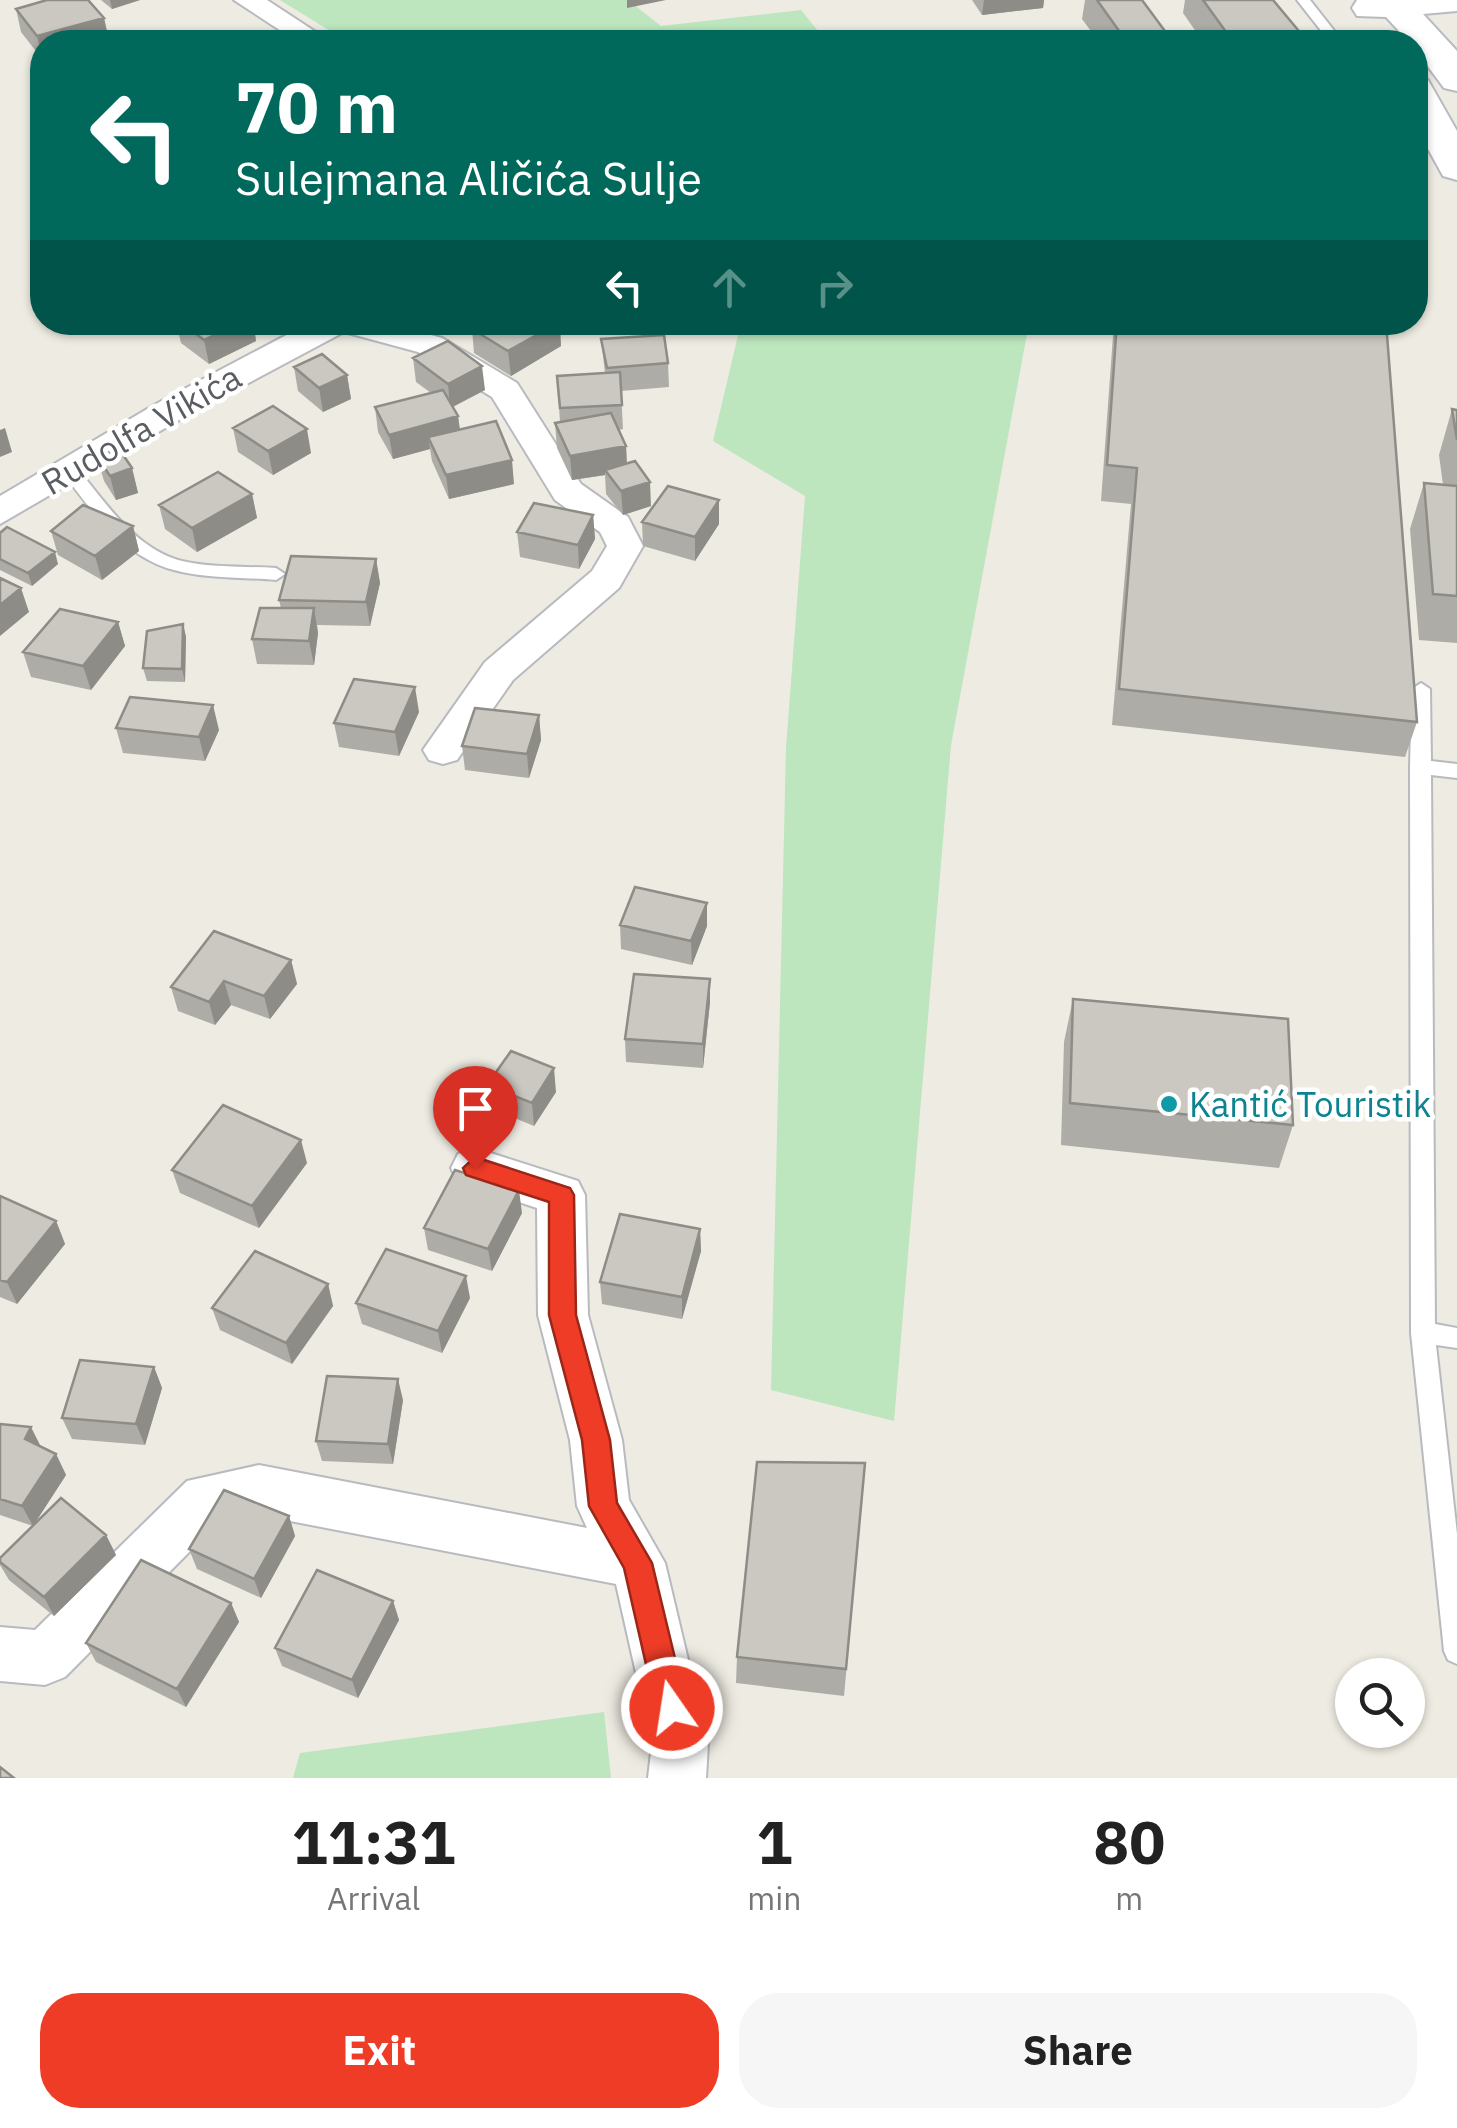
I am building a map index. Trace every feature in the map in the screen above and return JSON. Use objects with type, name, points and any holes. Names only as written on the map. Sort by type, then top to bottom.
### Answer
[{"type":"main road","points":[[1381,18],[1457,0]]},
{"type":"main road","points":[[1381,18],[1457,26]]},
{"type":"main road","points":[[1428,56],[1457,80]]},
{"type":"main road","points":[[1428,113],[1457,168]]},
{"type":"street","points":[[248,0],[297,30]]},
{"type":"street","name":"Rudolfa Vikića","points":[[0,512],[68,467],[202,390],[314,335]]},
{"type":"street","name":"Rudolfa Vikića","points":[[391,335],[430,345],[505,390],[568,492],[615,525],[625,546],[606,579],[499,671],[442,750]]},
{"type":"street","points":[[475,1168],[561,1195],[563,1315],[596,1440],[603,1506],[638,1563],[680,1744],[677,1778]]},
{"type":"street","points":[[0,1654],[45,1658],[206,1498],[259,1490],[638,1563]]},
{"type":"lane","points":[[1303,0],[1327,30]]},
{"type":"lane","points":[[68,467],[122,533],[150,554],[176,566],[276,574]]},
{"type":"lane","points":[[1421,689],[1423,1333],[1457,1651]]},
{"type":"lane","points":[[1420,767],[1457,771]]},
{"type":"lane","points":[[1423,1333],[1457,1338]]},
{"type":"green space","points":[[280,0],[628,0],[661,26],[801,10],[817,30],[329,30]]},
{"type":"green space","points":[[738,335],[1027,335],[951,745],[894,1421],[771,1390],[786,748],[805,496],[713,441]]},
{"type":"green space","points":[[604,1712],[611,1778],[293,1778],[300,1753]]},
{"type":"building","points":[[47,0],[88,0],[104,18],[59,30],[32,30],[16,9]]},
{"type":"building","points":[[1097,0],[1142,0],[1164,30],[1118,30]]},
{"type":"building","points":[[1203,0],[1273,0],[1298,30],[1225,30]]},
{"type":"building","points":[[482,335],[537,335],[508,351]]},
{"type":"building","points":[[664,335],[668,363],[607,368],[601,339]]},
{"type":"building","points":[[1116,335],[1387,335],[1417,722],[1119,689],[1137,468],[1107,465]]},
{"type":"building","points":[[448,341],[482,366],[448,384],[413,358]]},
{"type":"building","points":[[322,354],[347,375],[319,388],[294,367]]},
{"type":"building","points":[[620,372],[622,405],[560,408],[557,376]]},
{"type":"building","points":[[443,390],[458,416],[389,435],[375,407]]},
{"type":"building","points":[[273,406],[307,429],[268,451],[233,428]]},
{"type":"building","points":[[1452,409],[1457,410],[1457,440]]},
{"type":"building","points":[[611,413],[626,446],[570,456],[555,423]]},
{"type":"building","points":[[496,421],[512,460],[446,475],[428,437]]},
{"type":"building","points":[[119,449],[132,468],[110,476],[97,456]]},
{"type":"building","points":[[635,461],[650,482],[621,491],[605,470]]},
{"type":"building","points":[[218,472],[252,494],[192,528],[159,505]]},
{"type":"building","points":[[1424,483],[1457,486],[1457,596],[1433,594]]},
{"type":"building","points":[[668,486],[719,500],[695,537],[642,522]]},
{"type":"building","points":[[534,503],[593,515],[578,545],[517,532]]},
{"type":"building","points":[[83,505],[133,526],[95,556],[51,531]]},
{"type":"building","points":[[7,527],[55,552],[28,573],[0,559],[0,533]]},
{"type":"building","points":[[291,556],[376,559],[366,602],[279,600]]},
{"type":"building","points":[[0,578],[21,588],[0,605]]},
{"type":"building","points":[[260,608],[314,608],[309,641],[252,639]]},
{"type":"building","points":[[60,609],[118,622],[83,666],[23,652]]},
{"type":"building","points":[[183,624],[182,669],[143,668],[147,631]]},
{"type":"building","points":[[354,679],[415,687],[395,732],[334,723]]},
{"type":"building","points":[[130,697],[213,705],[199,737],[116,728]]},
{"type":"building","points":[[475,708],[539,715],[527,754],[462,746]]},
{"type":"building","points":[[635,887],[707,903],[691,941],[620,925]]},
{"type":"building","points":[[214,931],[291,960],[264,996],[224,981],[209,1002],[171,987]]},
{"type":"building","points":[[634,974],[710,979],[703,1044],[625,1039]]},
{"type":"building","points":[[1073,999],[1288,1019],[1293,1125],[1070,1103]]},
{"type":"building","points":[[511,1051],[554,1068],[532,1103],[487,1085]]},
{"type":"building","points":[[223,1105],[301,1140],[252,1206],[172,1170]]},
{"type":"building","points":[[455,1170],[519,1190],[488,1249],[424,1228]]},
{"type":"building","points":[[0,1196],[56,1221],[7,1282],[0,1280]]},
{"type":"building","points":[[620,1214],[700,1229],[682,1297],[600,1282]]},
{"type":"building","points":[[386,1249],[466,1276],[438,1331],[356,1303]]},
{"type":"building","points":[[255,1251],[328,1284],[286,1343],[212,1308]]},
{"type":"building","points":[[80,1360],[154,1367],[136,1424],[62,1418]]},
{"type":"building","points":[[327,1376],[398,1379],[388,1444],[316,1441]]},
{"type":"building","points":[[0,1424],[31,1427],[25,1439],[56,1454],[22,1506],[0,1499]]},
{"type":"building","points":[[757,1462],[865,1463],[846,1669],[737,1657]]},
{"type":"building","points":[[224,1490],[289,1516],[254,1579],[189,1549]]},
{"type":"building","points":[[61,1498],[106,1535],[44,1597],[0,1558]]},
{"type":"building","points":[[141,1560],[231,1603],[177,1689],[86,1643]]},
{"type":"building","points":[[317,1570],[393,1601],[352,1680],[275,1648]]},
{"type":"building","points":[[0,1767],[14,1778],[0,1778]]},
{"type":"place","name":"Kantić Touristik","points":[[1169,1104]]},
{"type":"route","points":[[475,1168],[561,1195],[563,1315],[596,1440],[603,1506],[638,1563],[672,1708]]}]
